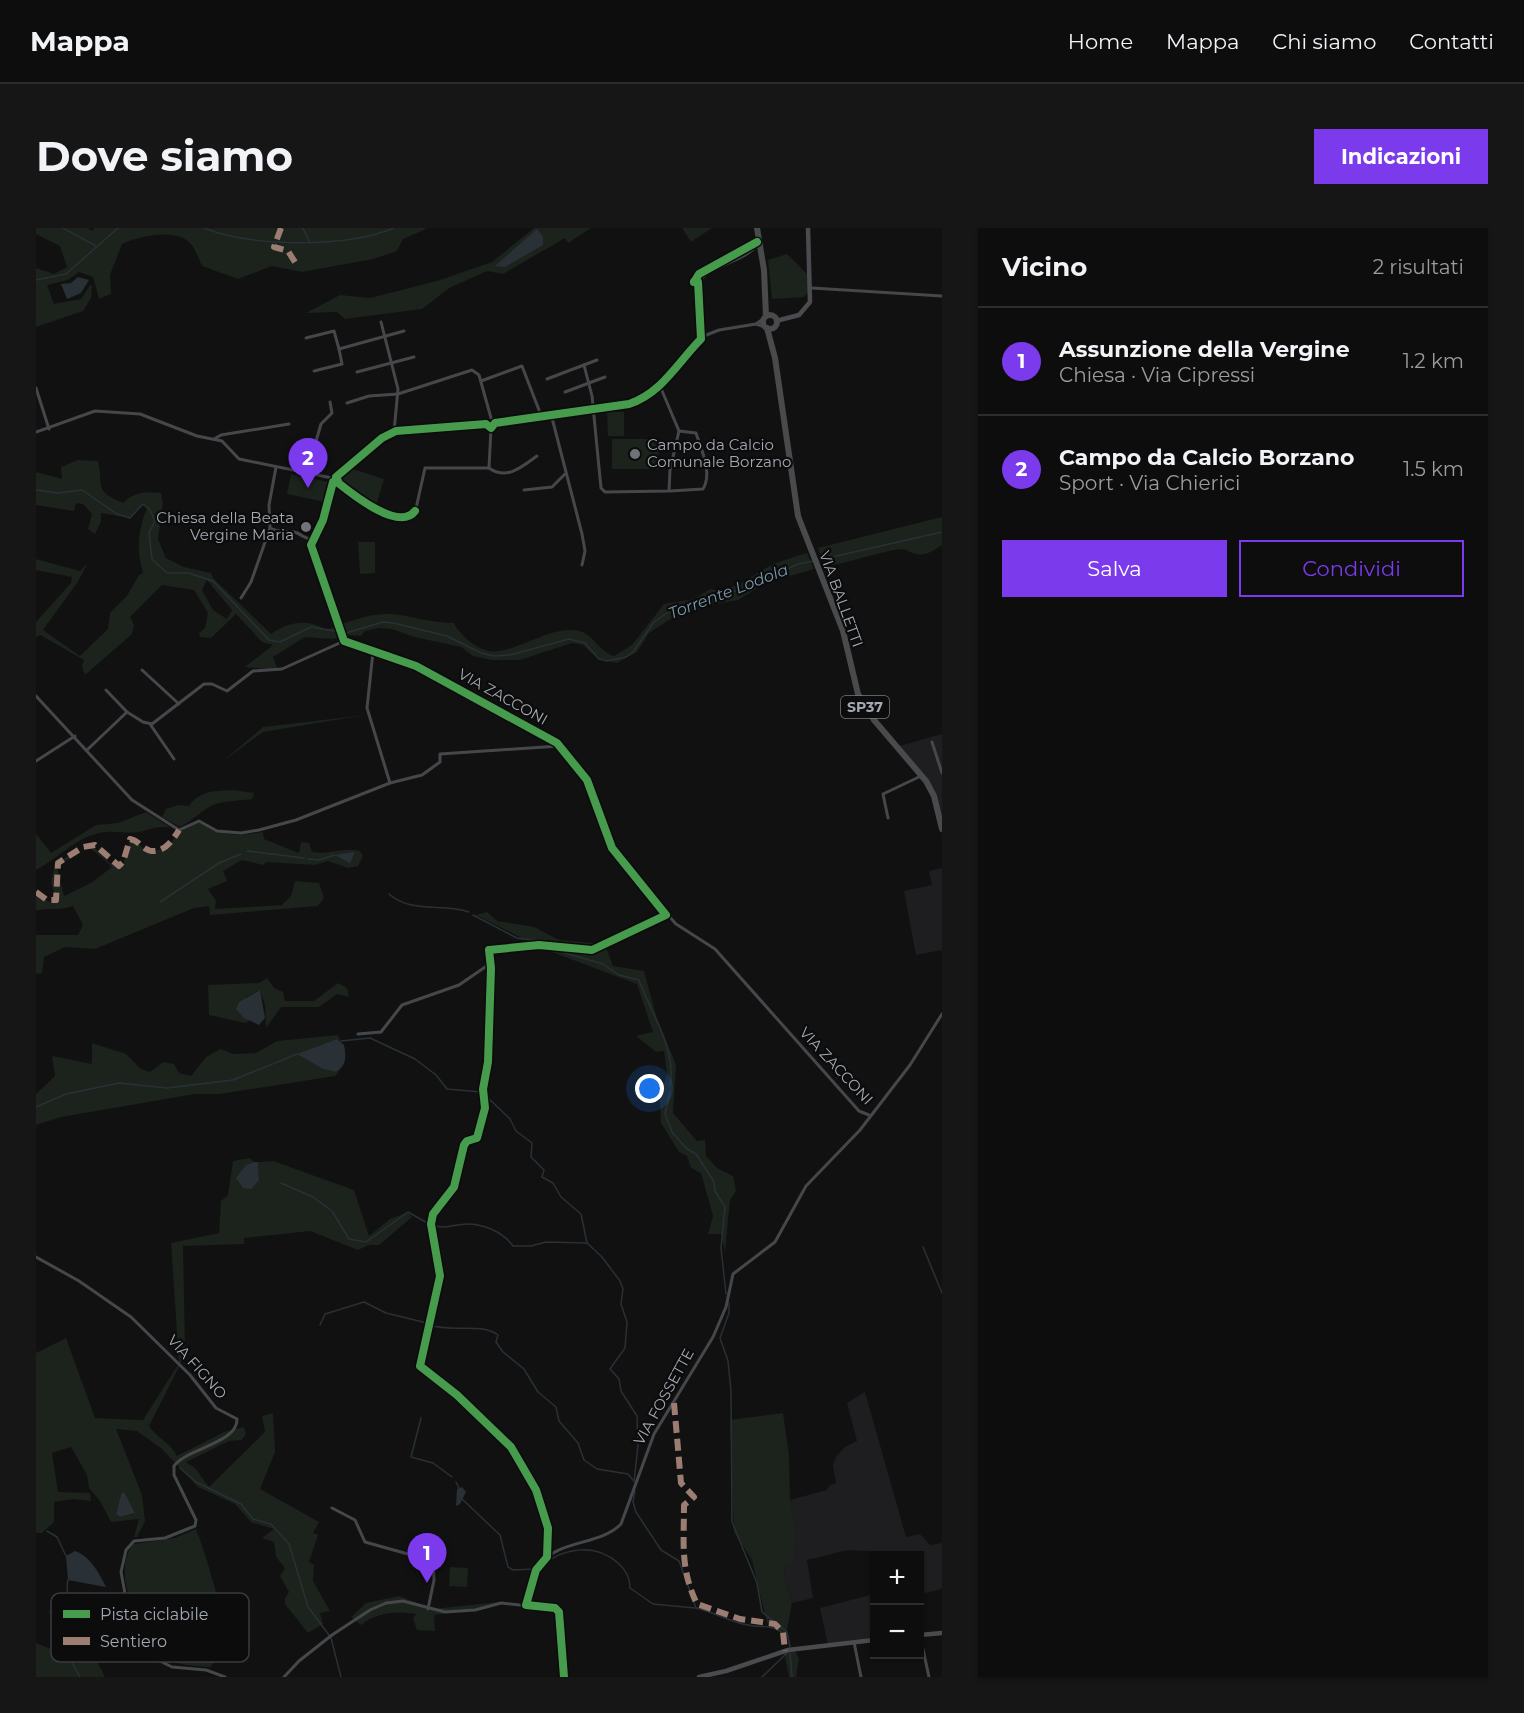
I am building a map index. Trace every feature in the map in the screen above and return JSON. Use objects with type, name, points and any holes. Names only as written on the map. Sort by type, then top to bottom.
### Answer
[{"type":"main road","name":"VIA BALLETTI","points":[[757,228],[795,502],[817,568],[843,631],[861,700],[874,720],[922,775],[934,796],[942,829]]},
{"type":"main road","points":[[769,322],[796,317],[804,312],[810,302],[812,288],[808,228]]},
{"type":"main road","points":[[924,1635],[942,1633]]},
{"type":"main road","points":[[699,1677],[726,1671],[788,1650],[870,1640]]},
{"type":"street","points":[[701,339],[696,282],[704,275],[751,251],[760,241]]},
{"type":"street","points":[[812,288],[942,297]]},
{"type":"street","points":[[381,322],[398,394],[394,432]]},
{"type":"street","points":[[756,324],[769,322]]},
{"type":"street","points":[[489,468],[491,428],[495,423],[635,402],[660,386],[701,339],[719,330],[769,322]]},
{"type":"street","points":[[306,338],[334,331],[339,349],[342,364],[314,371]]},
{"type":"street","points":[[339,349],[404,331]]},
{"type":"street","points":[[357,372],[414,357]]},
{"type":"street","points":[[547,379],[597,360]]},
{"type":"street","points":[[584,365],[590,382],[601,488],[608,492],[703,489],[706,485],[706,463],[696,433],[679,431]]},
{"type":"street","points":[[481,381],[522,366],[539,410]]},
{"type":"street","points":[[347,404],[398,394],[472,370],[479,375],[491,418],[495,423]]},
{"type":"street","points":[[565,392],[605,377]]},
{"type":"street","points":[[660,386],[679,431],[677,448],[670,470],[669,491]]},
{"type":"street","points":[[36,388],[50,429]]},
{"type":"street","points":[[307,472],[320,426],[332,413],[330,402]]},
{"type":"street","points":[[36,432],[50,429],[84,413],[116,412],[147,416],[197,436],[226,444],[239,459],[307,472],[335,480],[381,513],[408,516],[415,513],[425,468],[489,468],[494,471],[513,472],[537,456]]},
{"type":"street","points":[[551,414],[582,534],[585,551],[582,565]]},
{"type":"street","points":[[486,424],[491,418]]},
{"type":"street","points":[[216,440],[221,435],[289,424]]},
{"type":"street","points":[[150,724],[207,683],[227,691],[253,671],[278,670],[343,640],[312,547],[312,539],[323,520],[335,480],[394,432],[486,424],[491,428]]},
{"type":"street","points":[[242,598],[251,582],[270,528],[269,505],[276,467]]},
{"type":"street","points":[[524,490],[552,487],[566,474]]},
{"type":"street","points":[[270,528],[279,532],[296,532],[305,539],[312,539]]},
{"type":"street","name":"VIA ZACCONI","points":[[343,640],[416,666],[560,746],[587,780],[612,848],[666,915],[683,930],[715,949],[832,1082],[859,1111],[869,1116]]},
{"type":"street","points":[[373,652],[367,708],[390,783]]},
{"type":"street","points":[[142,670],[179,704]]},
{"type":"street","points":[[106,690],[128,712],[150,724],[174,759]]},
{"type":"street","points":[[36,696],[132,800],[179,830],[199,821],[217,831],[241,833],[296,820],[390,783],[423,774],[440,762],[440,754],[560,746]]},
{"type":"street","points":[[87,750],[128,712]]},
{"type":"street","points":[[36,761],[75,736]]},
{"type":"street","points":[[932,742],[942,773]]},
{"type":"street","points":[[888,818],[883,794],[922,775]]},
{"type":"street","points":[[526,1605],[537,1570],[547,1557],[546,1517],[536,1490],[517,1455],[461,1399],[420,1364],[440,1276],[431,1224],[433,1214],[454,1187],[465,1143],[479,1135],[485,1108],[483,1092],[488,1062],[491,963],[489,950],[558,945],[592,950],[666,915]]},
{"type":"street","points":[[358,1034],[381,1032],[402,1005],[459,985],[491,963]]},
{"type":"street","points":[[869,1116],[910,1065],[942,1014]]},
{"type":"street","name":"VIA FOSSETTE","points":[[547,1557],[611,1533],[621,1524],[654,1434],[713,1337],[726,1307],[732,1276],[775,1242],[806,1186],[848,1145],[869,1116]]},
{"type":"street","name":"VIA FIGNO","points":[[36,1257],[79,1281],[131,1317],[184,1369],[216,1408],[237,1419],[237,1425],[231,1433],[185,1456],[174,1466],[174,1475],[196,1520],[195,1526],[165,1538],[134,1541],[126,1550],[121,1567],[125,1593]]},
{"type":"street","points":[[332,1508],[355,1520],[365,1542],[433,1561],[434,1580],[428,1609]]},
{"type":"street","points":[[285,1676],[307,1654],[378,1606],[403,1601],[428,1609],[451,1612],[475,1610],[501,1603],[555,1608],[559,1611],[564,1677]]},
{"type":"street","points":[[854,1642],[861,1677]]},
{"type":"street","points":[[924,1654],[929,1677]]},
{"type":"street","name":"VIA FIGNO","points":[[164,1662],[172,1667],[206,1670],[225,1677]]},
{"type":"shaded area","points":[[36,228],[88,228],[92,231],[94,228],[428,228],[403,239],[397,251],[373,259],[302,272],[272,266],[238,279],[202,266],[192,245],[178,236],[159,235],[140,238],[122,244],[110,275],[111,294],[99,299],[93,277],[79,272],[68,280],[47,285],[54,304],[81,299],[90,285],[92,286],[91,298],[83,311],[36,327],[36,268],[54,274],[67,267],[60,246],[36,234]]},
{"type":"shaded area","points":[[534,228],[591,228],[568,243],[565,238],[503,274],[487,271],[449,288],[422,309],[345,319],[337,312],[306,313],[340,295],[370,298],[437,281],[492,262]]},
{"type":"shaded area","points":[[682,228],[712,228],[691,242]]},
{"type":"shaded area","points":[[537,229],[543,237],[543,245],[505,267],[495,266]]},
{"type":"shaded area","points":[[787,254],[811,278],[812,288],[804,297],[772,299],[768,260]]},
{"type":"shaded area","points":[[78,277],[89,280],[81,293],[67,299],[61,284],[71,283]]},
{"type":"shaded area","points":[[607,412],[624,412],[624,436],[608,436]]},
{"type":"shaded area","name":"Campo da Calcio Comunale Borzano","points":[[612,439],[658,439],[659,469],[612,469]]},
{"type":"shaded area","points":[[78,460],[98,461],[103,491],[123,503],[140,493],[161,493],[163,503],[158,539],[166,558],[184,567],[211,573],[213,578],[271,634],[291,624],[312,624],[326,630],[368,616],[394,614],[454,623],[461,634],[485,650],[506,650],[550,633],[569,630],[584,633],[607,653],[614,656],[632,645],[664,604],[694,599],[710,589],[732,587],[786,559],[807,553],[814,569],[766,583],[738,600],[705,606],[669,620],[649,633],[637,652],[617,663],[597,658],[583,645],[572,643],[520,660],[491,660],[473,656],[461,647],[414,637],[392,629],[379,628],[365,631],[361,636],[351,635],[332,639],[305,637],[273,657],[278,670],[245,667],[273,645],[262,642],[236,614],[211,638],[200,637],[199,633],[205,628],[208,613],[194,590],[162,585],[130,617],[134,625],[132,634],[85,675],[82,666],[84,660],[40,635],[36,637],[36,622],[71,583],[72,577],[36,570],[36,559],[80,571],[88,563],[77,583],[43,630],[80,656],[108,629],[110,613],[127,596],[139,575],[143,573],[139,557],[139,540],[147,508],[143,505],[130,518],[101,513],[101,521],[95,534],[88,529],[92,514],[83,504],[76,503],[74,511],[36,505],[36,472],[62,479],[61,467]],"holes":[[[207,580],[232,610],[227,619],[213,610],[202,590]]]},
{"type":"shaded area","points":[[350,468],[384,479],[376,506],[340,482],[340,477]]},
{"type":"shaded area","points":[[291,474],[329,482],[325,502],[287,494]]},
{"type":"shaded area","points":[[942,517],[942,545],[925,554],[915,554],[901,549],[825,567],[818,548]]},
{"type":"shaded area","points":[[358,542],[375,542],[375,573],[360,574]]},
{"type":"shaded area","points":[[366,715],[263,732],[222,762],[263,727]]},
{"type":"shaded area","points":[[942,734],[942,835],[929,788],[896,747]]},
{"type":"shaded area","points":[[233,790],[254,793],[252,799],[213,805],[180,827],[162,817],[166,809],[178,805],[189,806],[203,794]]},
{"type":"shaded area","points":[[146,812],[171,828],[159,827],[135,833],[96,834],[78,842],[36,870],[36,834],[51,853],[96,825],[118,823]]},
{"type":"shaded area","points":[[198,822],[215,832],[240,835],[263,832],[264,839],[299,853],[301,842],[309,843],[312,852],[354,850],[360,851],[363,856],[358,866],[348,868],[328,861],[315,865],[266,862],[263,865],[242,860],[223,871],[227,881],[208,889],[216,901],[215,909],[282,905],[291,896],[295,881],[319,883],[324,898],[318,906],[210,915],[209,906],[194,908],[95,949],[65,947],[44,957],[42,973],[36,974],[36,935],[78,935],[83,925],[73,906],[36,911],[36,893],[51,903],[56,900],[51,882],[55,864],[76,851],[73,856],[57,867],[64,896],[91,883],[112,867],[88,846],[93,846],[110,863],[123,865],[130,840],[135,841],[147,851],[166,849],[180,831]]},
{"type":"shaded area","points":[[355,852],[350,863],[335,855]]},
{"type":"shaded area","points":[[942,868],[942,950],[916,955],[904,891],[932,885],[929,871]]},
{"type":"shaded area","points":[[487,912],[497,921],[534,927],[559,940],[605,944],[613,966],[644,971],[656,1015],[676,1065],[673,1113],[697,1141],[705,1140],[706,1156],[717,1168],[733,1176],[736,1191],[730,1200],[725,1252],[721,1234],[708,1234],[713,1216],[701,1173],[691,1168],[687,1156],[679,1152],[661,1123],[660,1099],[667,1074],[664,1051],[656,1052],[636,1036],[653,1032],[637,984],[544,949],[476,915]]},
{"type":"shaded area","points":[[267,978],[274,988],[283,992],[285,1001],[314,1001],[338,983],[347,988],[349,997],[337,994],[319,1007],[281,1007],[266,1028],[265,1005],[260,990],[246,997],[244,1018],[251,1020],[245,1023],[209,1015],[208,985],[259,983]]},
{"type":"shaded area","points":[[260,990],[265,1018],[259,1025],[244,1018],[236,1009],[239,1002]]},
{"type":"shaded area","points":[[338,1035],[341,1041],[337,1039],[298,1054],[323,1069],[336,1072],[341,1069],[335,1076],[220,1094],[195,1094],[61,1117],[36,1125],[36,1094],[55,1076],[52,1056],[92,1064],[92,1043],[126,1054],[141,1069],[150,1072],[163,1062],[174,1064],[179,1073],[191,1076],[206,1057],[220,1049],[234,1054],[256,1053],[277,1041]]},
{"type":"shaded area","points":[[337,1039],[344,1045],[345,1057],[344,1063],[336,1072],[323,1069],[297,1054]]},
{"type":"shaded area","points":[[250,1158],[254,1162],[246,1165],[259,1180],[258,1162],[273,1161],[354,1190],[369,1236],[390,1219],[408,1212],[412,1217],[379,1245],[369,1245],[358,1250],[310,1231],[244,1238],[244,1244],[183,1246],[185,1347],[182,1361],[149,1426],[177,1456],[224,1432],[244,1427],[246,1434],[242,1440],[229,1441],[186,1462],[195,1468],[209,1487],[265,1432],[262,1416],[273,1413],[275,1452],[260,1489],[319,1522],[313,1533],[318,1535],[309,1562],[314,1565],[313,1581],[330,1611],[320,1613],[323,1624],[308,1633],[285,1604],[285,1598],[289,1592],[280,1576],[285,1568],[276,1557],[274,1542],[262,1538],[274,1529],[251,1522],[235,1504],[198,1487],[162,1449],[137,1431],[116,1429],[142,1495],[145,1521],[137,1537],[134,1537],[139,1519],[111,1522],[100,1501],[89,1488],[87,1475],[71,1447],[52,1453],[58,1492],[90,1493],[91,1501],[74,1499],[54,1502],[54,1522],[42,1533],[36,1533],[36,1353],[66,1338],[95,1418],[143,1420],[179,1363],[171,1243],[219,1233],[221,1201],[228,1195],[233,1161]],"holes":[[[121,1494],[133,1514],[120,1517],[116,1514]]]},
{"type":"shaded area","points":[[258,1162],[259,1180],[251,1189],[243,1188],[236,1178],[246,1165]]},
{"type":"shaded area","points":[[865,1392],[906,1537],[920,1534],[930,1545],[942,1543],[942,1589],[924,1593],[924,1551],[870,1551],[870,1554],[869,1551],[848,1550],[807,1560],[813,1598],[792,1603],[784,1575],[796,1526],[790,1500],[827,1490],[829,1486],[836,1483],[833,1466],[836,1457],[845,1447],[857,1441],[847,1403]]},
{"type":"shaded area","points":[[783,1413],[789,1455],[790,1500],[796,1526],[793,1563],[786,1565],[784,1575],[792,1603],[786,1635],[767,1623],[752,1560],[734,1532],[730,1420]]},
{"type":"shaded area","points":[[462,1487],[466,1492],[460,1504],[456,1506],[457,1489]]},
{"type":"shaded area","points":[[124,1492],[135,1513],[120,1517],[116,1514],[121,1494]]},
{"type":"shaded area","points":[[196,1529],[217,1593],[128,1592],[125,1567],[133,1544],[175,1538]]},
{"type":"shaded area","points":[[75,1551],[90,1561],[106,1587],[68,1580],[66,1556]]},
{"type":"shaded area","points":[[450,1567],[468,1568],[467,1587],[449,1586]]},
{"type":"shaded area","points":[[870,1595],[870,1640],[828,1645],[820,1608]]},
{"type":"shaded area","points":[[399,1596],[433,1609],[499,1602],[475,1609],[434,1615],[435,1631],[417,1630],[413,1618],[416,1614],[387,1614],[374,1617],[361,1625],[351,1617],[366,1603]]},
{"type":"shaded area","points":[[36,1643],[51,1649],[51,1662],[97,1662],[105,1677],[36,1677]]},
{"type":"shaded area","points":[[795,1650],[799,1659],[796,1677],[789,1677],[784,1652]]},
{"type":"shaded area","points":[[174,1662],[215,1662],[210,1667]]},
{"type":"waterway","points":[[63,228],[96,246]]},
{"type":"waterway","points":[[36,280],[66,274],[118,228]]},
{"type":"waterway","points":[[204,228],[247,239],[299,243],[351,239],[374,235],[394,228]]},
{"type":"waterway","points":[[303,228],[310,243]]},
{"type":"waterway","name":"Torrente Lodola","points":[[36,490],[58,493],[82,490],[117,514],[130,518],[143,504],[150,510],[155,521],[149,533],[152,559],[167,573],[188,573],[213,581],[269,640],[280,642],[311,627],[346,633],[383,622],[447,636],[481,653],[494,656],[510,655],[569,639],[585,643],[599,659],[607,661],[626,657],[633,652],[654,622],[667,613],[750,586],[798,564],[814,561]]},
{"type":"waterway","name":"Torrente Lodola","points":[[819,560],[942,532]]},
{"type":"waterway","points":[[247,851],[304,858]]},
{"type":"waterway","points":[[160,902],[219,863],[241,854]]},
{"type":"waterway","points":[[308,859],[318,860],[335,855]]},
{"type":"waterway","points":[[389,894],[407,904],[469,912]]},
{"type":"waterway","points":[[473,915],[517,938],[546,942]]},
{"type":"waterway","points":[[565,953],[603,964],[619,975],[639,980],[666,1045],[670,1059],[670,1086]]},
{"type":"waterway","points":[[341,1041],[370,1038],[415,1059],[436,1075],[447,1089],[481,1092]]},
{"type":"waterway","points":[[36,1107],[66,1094],[119,1083],[167,1088],[233,1080],[297,1054]]},
{"type":"waterway","points":[[670,1092],[665,1114],[672,1132],[687,1149],[696,1154],[714,1182],[715,1191],[725,1207],[721,1248],[726,1294]]},
{"type":"waterway","points":[[485,1095],[510,1119],[516,1131],[532,1143],[531,1157],[544,1170],[542,1177],[553,1183],[561,1197],[581,1214],[587,1243],[602,1257],[620,1281],[623,1289],[621,1304],[627,1322],[625,1348],[610,1369],[619,1379],[621,1391],[637,1416],[638,1445],[634,1482]]},
{"type":"waterway","points":[[281,1183],[313,1197],[332,1211],[349,1239],[366,1242],[408,1212],[429,1224]]},
{"type":"waterway","points":[[433,1225],[442,1227],[480,1225],[499,1233],[513,1246],[531,1246],[546,1242],[587,1243]]},
{"type":"waterway","points":[[923,1247],[942,1293]]},
{"type":"waterway","points":[[320,1325],[325,1314],[364,1302],[386,1313],[427,1323]]},
{"type":"waterway","points":[[729,1303],[729,1313],[720,1338],[728,1361],[731,1391],[732,1522],[757,1583],[762,1612],[787,1632],[790,1647]]},
{"type":"waterway","points":[[431,1325],[483,1329],[498,1335],[496,1342],[503,1352],[524,1369],[538,1392],[556,1407],[559,1421],[578,1443],[584,1460],[597,1469],[628,1474],[633,1480]]},
{"type":"waterway","points":[[421,1418],[411,1457],[433,1463],[452,1477]]},
{"type":"waterway","points":[[180,1468],[196,1482],[241,1504],[253,1519],[271,1524],[289,1544],[308,1607],[329,1635]]},
{"type":"waterway","points":[[456,1482],[459,1488]]},
{"type":"waterway","points":[[635,1491],[633,1502],[636,1512],[661,1550],[679,1561],[696,1608],[741,1624],[769,1627],[781,1632]]},
{"type":"waterway","points":[[462,1499],[500,1535],[508,1567],[513,1570],[535,1569]]},
{"type":"waterway","points":[[47,1531],[57,1537],[66,1556]]},
{"type":"waterway","points":[[539,1568],[567,1552],[578,1550],[599,1552],[621,1565],[628,1577],[630,1588],[653,1604],[695,1608]]},
{"type":"waterway","points":[[68,1580],[68,1593]]},
{"type":"waterway","points":[[331,1638],[341,1677]]},
{"type":"waterway","points":[[762,1677],[787,1653]]},
{"type":"waterway","points":[[790,1653],[792,1677]]},
{"type":"waterway","points":[[72,1662],[80,1677]]},
{"type":"marked path","points":[[281,228],[274,247],[288,251],[298,267]]},
{"type":"marked path","points":[[36,892],[47,900],[56,900],[58,863],[83,847],[95,845],[119,866],[123,862],[130,839],[149,850],[160,850],[169,844],[179,830]]},
{"type":"marked path","points":[[674,1403],[681,1483],[694,1497],[684,1505],[684,1544],[685,1567],[697,1604],[740,1619],[775,1624],[783,1632],[785,1651]]},
{"type":"cycle path","points":[[694,282],[699,274],[757,242]]},
{"type":"cycle path","points":[[334,483],[338,481],[336,477],[382,438],[396,431],[486,424],[491,428],[495,423],[629,404],[641,399],[660,385],[701,339],[698,282],[694,282]]},
{"type":"cycle path","points":[[333,482],[323,520],[311,545],[344,641],[416,666],[557,743],[587,780],[612,848],[666,915],[592,950],[539,945],[489,950],[491,968],[488,1062],[483,1089],[485,1108],[477,1138],[467,1141],[464,1145],[454,1187],[433,1214],[431,1224],[440,1276],[420,1366],[457,1395],[511,1447],[536,1490],[548,1528],[547,1557],[536,1570],[526,1605],[555,1608],[559,1612],[564,1677]]},
{"type":"cycle path","points":[[337,482],[364,502],[387,514],[398,517],[408,516],[415,511]]},
{"type":"place","name":"Campo da Calcio Comunale Borzano","points":[[635,454]]},
{"type":"place","name":"Campo da Calcio Borzano","points":[[308,488]]},
{"type":"place","name":"Chiesa della Beata Vergine Maria","points":[[306,527]]},
{"type":"place","name":"Assunzione della Vergine","points":[[427,1583]]}]
